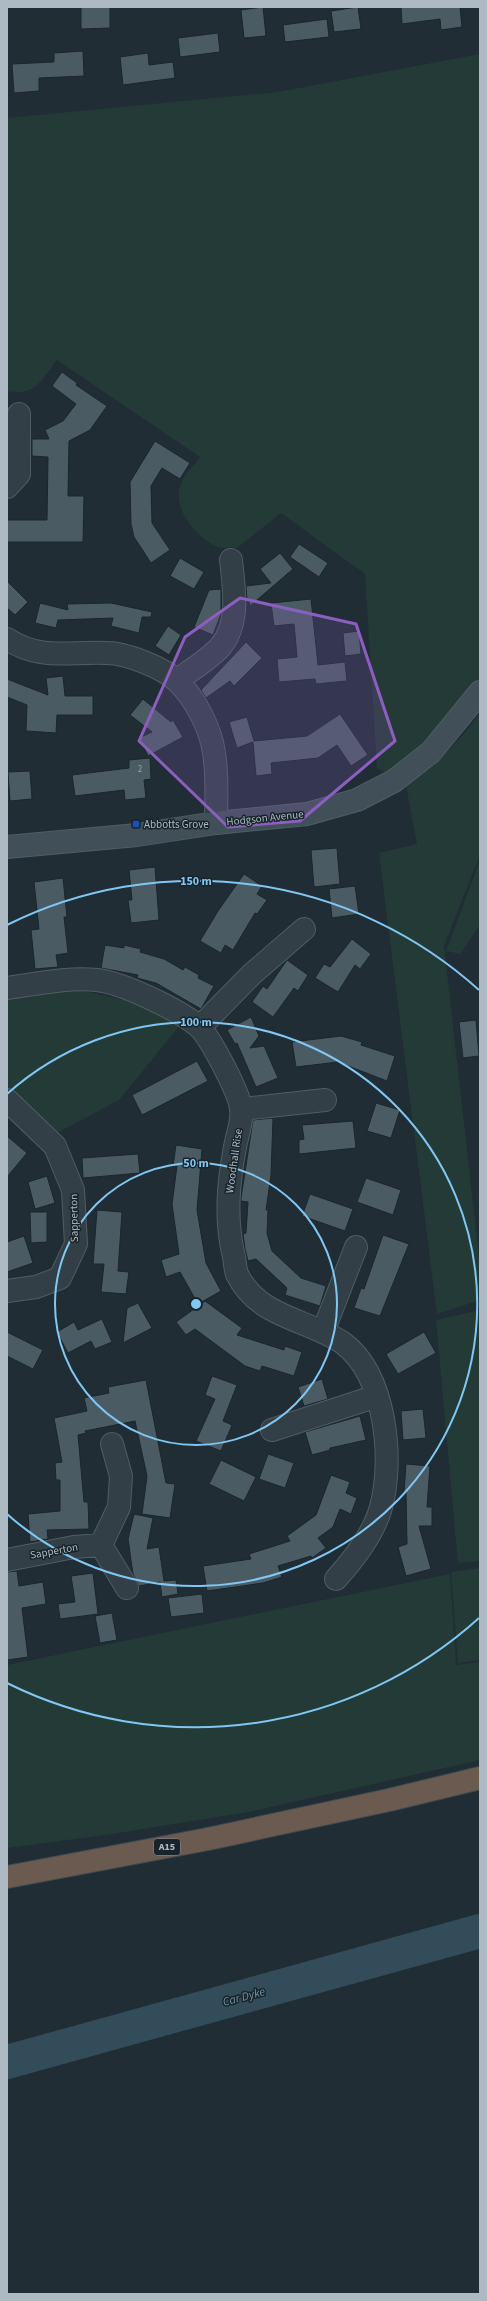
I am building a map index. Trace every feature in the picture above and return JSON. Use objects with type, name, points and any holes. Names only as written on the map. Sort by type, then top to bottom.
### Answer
[{"type":"highway","name":"A15","points":[[7,1877],[208,1839],[389,1800],[480,1778]]},
{"type":"street","points":[[7,487],[19,474],[19,414]]},
{"type":"street","points":[[177,680],[221,646],[230,627],[235,598],[231,560]]},
{"type":"street","points":[[7,640],[22,649],[55,654],[109,652],[156,668],[177,680],[193,701],[207,726],[214,753],[216,823]]},
{"type":"street","name":"Hodgson Avenue","points":[[7,847],[137,835],[216,823],[306,814],[357,800],[394,781],[431,752],[480,692]]},
{"type":"street","points":[[200,1027],[252,974],[304,929]]},
{"type":"street","points":[[7,988],[60,980],[98,980],[145,996],[200,1027],[224,1066],[242,1109],[325,1100]]},
{"type":"street","name":"Sapperton","points":[[7,1100],[54,1146],[73,1190],[76,1244],[60,1278],[36,1288],[7,1291]]},
{"type":"street","name":"Woodhall Rise","points":[[242,1109],[229,1179],[228,1233],[237,1274],[252,1294],[266,1306],[282,1316],[323,1332],[343,1344],[358,1358],[369,1377],[377,1396],[385,1432],[386,1473],[381,1508],[366,1540],[350,1564],[336,1579]]},
{"type":"street","points":[[323,1332],[356,1247]]},
{"type":"street","points":[[272,1430],[377,1396]]},
{"type":"street","points":[[112,1444],[121,1476],[119,1507],[101,1545],[127,1588]]},
{"type":"street","name":"Sapperton","points":[[7,1560],[74,1547],[101,1545]]},
{"type":"highlighted area","points":[[240,598],[356,624],[395,741],[300,821],[228,827],[139,741],[185,637]]},
{"type":"green space","points":[[480,54],[480,679],[422,749],[392,776],[377,768],[365,574],[281,513],[237,548],[218,547],[210,543],[194,529],[187,520],[179,501],[179,491],[182,481],[200,457],[57,360],[42,380],[32,389],[17,392],[7,391],[7,118],[278,92]]},
{"type":"green space","points":[[480,713],[480,855],[444,946],[480,1265],[480,1300],[437,1314],[379,853],[417,844],[406,786],[427,770],[446,752],[464,734]]},
{"type":"green space","points":[[480,860],[480,925],[460,954],[446,951]]},
{"type":"green space","points":[[75,989],[141,1004],[181,1024],[119,1100],[57,1133],[7,1088],[7,997]]},
{"type":"green space","points":[[480,1310],[480,1561],[458,1563],[436,1320]]},
{"type":"green space","points":[[480,1568],[480,1660],[458,1663],[451,1572]]},
{"type":"green space","points":[[450,1574],[456,1665],[480,1662],[480,1760],[248,1812],[112,1834],[7,1848],[7,1665]]},
{"type":"building","points":[[81,7],[110,7],[110,28],[81,29]]},
{"type":"building","points":[[263,7],[266,36],[244,38],[241,10]]},
{"type":"building","points":[[358,7],[361,29],[334,32],[331,11]]},
{"type":"building","points":[[401,7],[460,7],[462,27],[441,30],[440,19],[402,24]]},
{"type":"building","points":[[327,19],[329,37],[285,42],[283,25]]},
{"type":"building","points":[[218,33],[220,52],[180,57],[178,38]]},
{"type":"building","points":[[83,51],[84,76],[39,78],[39,91],[14,93],[12,64],[54,62],[54,53]]},
{"type":"building","points":[[148,53],[149,65],[173,62],[175,78],[123,85],[120,57]]},
{"type":"building","points":[[62,372],[77,383],[76,385],[107,406],[90,430],[69,441],[68,496],[84,496],[83,542],[7,542],[7,520],[47,520],[48,457],[32,456],[32,439],[49,439],[45,430],[63,421],[76,404],[52,386]]},
{"type":"building","points":[[155,441],[190,463],[180,479],[162,468],[151,486],[152,523],[170,550],[151,563],[134,537],[131,524],[130,482]]},
{"type":"building","points":[[299,544],[328,563],[319,577],[290,557]]},
{"type":"building","points":[[280,553],[293,569],[250,606],[249,601],[247,601],[246,586],[271,583],[260,569]]},
{"type":"building","points":[[180,558],[204,572],[194,589],[170,576]]},
{"type":"building","points":[[7,581],[28,602],[15,615],[7,608]]},
{"type":"building","points":[[221,589],[221,614],[213,635],[194,627],[209,590]]},
{"type":"building","points":[[311,599],[318,665],[345,662],[347,681],[316,684],[315,679],[279,682],[277,659],[297,657],[294,624],[274,626],[271,603]]},
{"type":"building","points":[[40,603],[68,610],[67,604],[111,603],[152,612],[151,617],[142,617],[139,633],[111,626],[113,618],[58,620],[56,628],[35,623]]},
{"type":"building","points":[[168,626],[181,635],[169,655],[155,646]]},
{"type":"building","points":[[359,631],[361,654],[345,656],[343,633]]},
{"type":"building","points":[[246,642],[262,658],[234,686],[230,681],[206,698],[201,690]]},
{"type":"building","points":[[63,676],[65,696],[93,696],[93,715],[57,715],[56,733],[26,731],[27,705],[7,697],[7,679],[48,695],[46,678]]},
{"type":"building","points":[[143,699],[171,722],[173,720],[183,737],[148,756],[139,738],[152,732],[130,715]]},
{"type":"building","points":[[340,714],[368,755],[351,766],[337,745],[318,758],[271,763],[272,774],[256,776],[253,742],[237,748],[229,722],[247,717],[254,741],[307,736]]},
{"type":"building","points":[[150,758],[151,779],[144,780],[146,798],[125,800],[124,790],[75,796],[72,775],[129,768],[129,760]]},
{"type":"building","points":[[30,771],[32,799],[10,801],[8,772]]},
{"type":"building","points":[[337,848],[340,884],[314,887],[311,850]]},
{"type":"building","points":[[155,867],[159,920],[131,923],[128,900],[132,900],[129,870]]},
{"type":"building","points":[[244,874],[262,886],[257,894],[267,900],[257,914],[255,913],[233,950],[225,945],[221,953],[200,941],[218,911]]},
{"type":"building","points":[[63,878],[67,917],[64,917],[68,953],[56,955],[58,967],[35,969],[31,930],[39,929],[34,882]]},
{"type":"building","points":[[355,886],[359,914],[332,918],[329,889]]},
{"type":"building","points":[[352,939],[371,954],[360,969],[355,965],[338,992],[315,978],[324,964],[330,967]]},
{"type":"building","points":[[105,945],[124,948],[124,945],[141,949],[140,952],[164,959],[183,970],[185,967],[199,975],[198,978],[214,986],[201,1009],[156,983],[137,978],[138,975],[101,968]]},
{"type":"building","points":[[287,960],[308,975],[298,991],[294,988],[273,1017],[252,1002],[263,986],[267,989]]},
{"type":"building","points":[[251,1017],[259,1036],[250,1048],[264,1046],[278,1078],[256,1087],[237,1043],[235,1044],[227,1030]]},
{"type":"building","points":[[476,1020],[479,1056],[463,1058],[459,1022]]},
{"type":"building","points":[[341,1036],[362,1042],[361,1045],[395,1056],[387,1081],[338,1062],[296,1067],[292,1042]]},
{"type":"building","points":[[197,1061],[208,1081],[142,1115],[132,1095]]},
{"type":"building","points":[[376,1103],[400,1110],[391,1138],[367,1131]]},
{"type":"building","points":[[273,1118],[271,1175],[266,1210],[268,1210],[267,1233],[272,1251],[301,1278],[326,1286],[320,1306],[285,1295],[287,1288],[256,1259],[248,1261],[245,1249],[243,1234],[246,1233],[248,1202],[241,1201],[241,1198],[253,1120]]},
{"type":"building","points":[[353,1121],[356,1148],[299,1154],[299,1140],[304,1139],[302,1125]]},
{"type":"building","points":[[7,1136],[27,1153],[7,1177]]},
{"type":"building","points":[[176,1145],[202,1149],[197,1210],[206,1263],[221,1291],[198,1304],[180,1272],[166,1277],[161,1260],[179,1254],[172,1204],[177,1166],[173,1166]]},
{"type":"building","points":[[138,1154],[140,1173],[83,1178],[82,1158]]},
{"type":"building","points":[[47,1176],[55,1203],[35,1209],[28,1182]]},
{"type":"building","points":[[366,1178],[401,1190],[393,1215],[357,1202]]},
{"type":"building","points":[[310,1194],[353,1209],[345,1231],[302,1216]]},
{"type":"building","points":[[97,1210],[122,1212],[118,1271],[129,1272],[126,1294],[101,1292],[104,1264],[93,1264]]},
{"type":"building","points":[[30,1212],[47,1212],[47,1242],[31,1243]]},
{"type":"building","points":[[383,1235],[409,1244],[380,1316],[354,1308],[361,1288],[364,1289]]},
{"type":"building","points":[[24,1236],[33,1263],[7,1272],[7,1242]]},
{"type":"building","points":[[205,1301],[242,1328],[237,1335],[284,1350],[285,1346],[302,1352],[294,1376],[262,1366],[260,1371],[245,1366],[195,1329],[186,1335],[176,1322]]},
{"type":"building","points":[[138,1303],[152,1328],[123,1343],[127,1308]]},
{"type":"building","points":[[102,1319],[112,1342],[95,1349],[91,1341],[68,1353],[57,1332],[74,1322],[78,1330]]},
{"type":"building","points":[[7,1332],[43,1350],[33,1369],[7,1356]]},
{"type":"building","points":[[424,1332],[436,1353],[398,1374],[386,1354]]},
{"type":"building","points":[[212,1376],[237,1385],[223,1421],[232,1425],[221,1451],[196,1441],[215,1399],[205,1395]]},
{"type":"building","points":[[322,1379],[328,1399],[304,1406],[298,1387]]},
{"type":"building","points":[[146,1380],[166,1483],[175,1484],[170,1518],[142,1514],[147,1476],[135,1421],[85,1431],[86,1433],[78,1435],[84,1502],[88,1502],[89,1529],[47,1530],[48,1539],[30,1542],[28,1514],[60,1511],[60,1480],[56,1480],[55,1463],[62,1462],[54,1418],[87,1411],[84,1398],[109,1393],[108,1387]]},
{"type":"building","points":[[423,1409],[426,1438],[403,1440],[401,1411]]},
{"type":"building","points":[[360,1416],[366,1440],[330,1448],[330,1450],[312,1455],[305,1432]]},
{"type":"building","points":[[268,1454],[294,1463],[285,1488],[259,1479]]},
{"type":"building","points":[[221,1460],[256,1477],[244,1501],[209,1484]]},
{"type":"building","points":[[406,1464],[430,1466],[427,1507],[432,1507],[432,1526],[419,1526],[431,1569],[406,1576],[398,1547],[407,1544],[406,1492],[404,1492]]},
{"type":"building","points":[[331,1475],[350,1482],[346,1493],[357,1498],[351,1514],[340,1509],[333,1527],[318,1538],[326,1548],[312,1558],[311,1556],[278,1566],[282,1577],[263,1583],[207,1591],[203,1566],[251,1559],[249,1554],[290,1541],[287,1536],[316,1515]]},
{"type":"building","points":[[134,1514],[153,1518],[147,1549],[159,1547],[164,1581],[176,1580],[178,1594],[162,1597],[160,1582],[139,1586],[133,1574],[128,1539]]},
{"type":"building","points":[[17,1571],[19,1586],[43,1582],[46,1604],[22,1608],[28,1657],[7,1660],[7,1572]]},
{"type":"building","points":[[93,1573],[98,1614],[60,1619],[58,1604],[75,1602],[71,1576]]},
{"type":"building","points":[[202,1594],[204,1613],[171,1617],[168,1598]]},
{"type":"building","points":[[112,1613],[117,1640],[100,1643],[95,1616]]},
{"type":"waterway","name":"Car Dyke","points":[[7,2062],[480,1931]]},
{"type":"place","name":"Abbotts Grove","points":[[136,824]]}]
